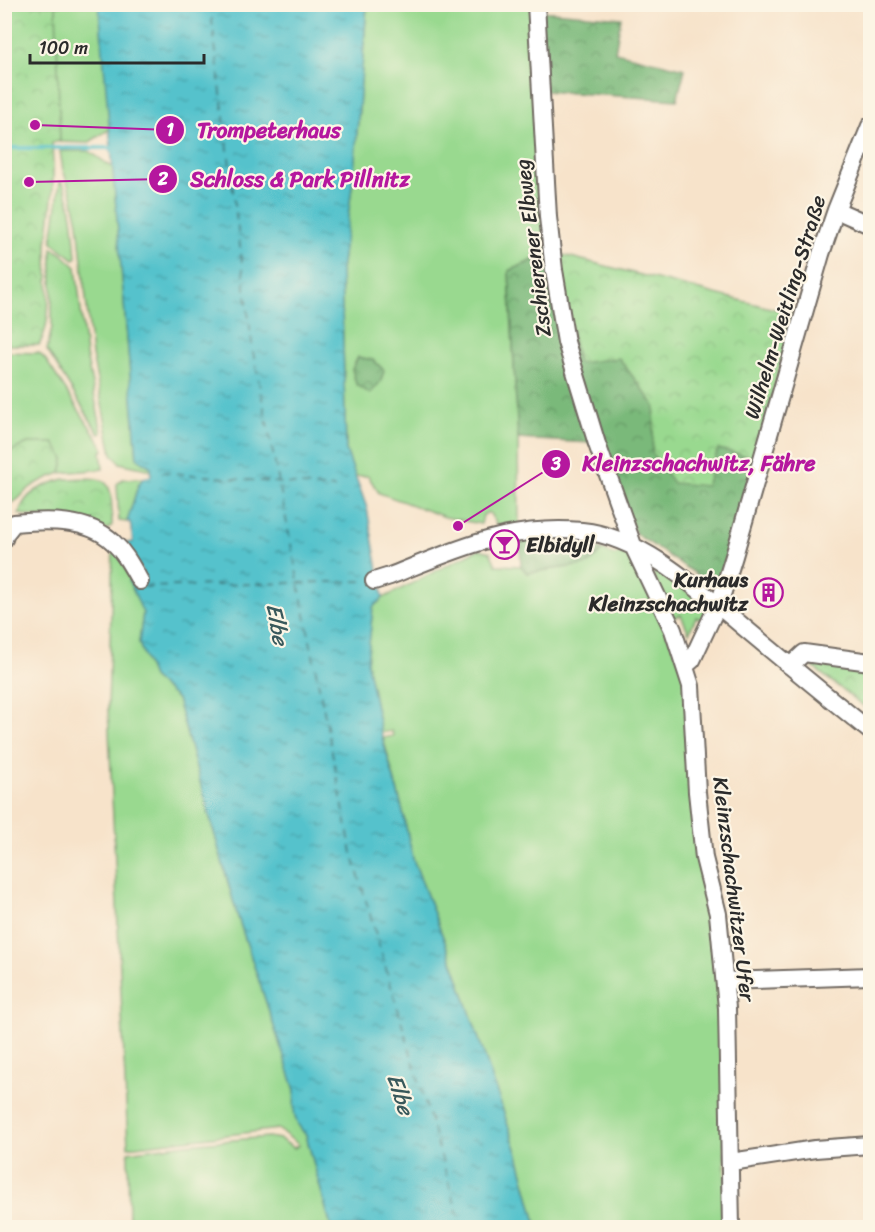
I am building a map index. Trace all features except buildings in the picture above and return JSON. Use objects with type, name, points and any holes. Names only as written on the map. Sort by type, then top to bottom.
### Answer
[{"type":"street","name":"Zschierener Elbweg","points":[[536,4],[548,217],[566,342],[597,444],[634,548]]},
{"type":"street","name":"Wilhelm-Weitling-Straße","points":[[717,606],[734,556],[806,304],[836,210],[870,126]]},
{"type":"street","points":[[836,210],[870,225]]},
{"type":"street","points":[[4,539],[6,532],[14,523],[47,520],[98,531],[113,541],[127,558],[140,581]]},
{"type":"street","points":[[374,580],[495,537],[526,531],[583,531],[615,539],[670,570],[870,731]]},
{"type":"street","name":"Kleinzschachwitzer Ufer","points":[[634,548],[673,630],[686,665],[692,693],[704,858],[718,914],[727,1008],[731,1227]]},
{"type":"street","points":[[686,665],[692,660],[717,606]]},
{"type":"street","points":[[790,666],[804,653],[870,662]]},
{"type":"street","points":[[724,981],[870,976]]},
{"type":"street","points":[[731,1162],[815,1149],[870,1145]]},
{"type":"green space","points":[[4,5],[56,5],[60,141],[52,143],[53,184],[47,245],[49,296],[47,322],[39,345],[5,345]]},
{"type":"green space","points":[[55,5],[99,5],[110,129],[88,143],[59,142]]},
{"type":"green space","points":[[367,5],[533,5],[549,253],[509,271],[518,439],[519,525],[497,525],[489,512],[483,515],[481,524],[445,517],[379,493],[368,476],[355,476],[346,450],[341,271],[354,171]]},
{"type":"green space","points":[[540,11],[621,18],[615,52],[685,69],[677,100],[545,91]]},
{"type":"green space","points":[[60,151],[89,151],[113,168],[137,458],[151,467],[151,470],[120,463],[112,454],[92,355],[78,223]]},
{"type":"green space","points":[[60,182],[63,183],[71,211],[76,258],[74,259],[52,242]]},
{"type":"green space","points":[[52,248],[76,267],[86,355],[102,433],[99,434],[47,350],[52,327]]},
{"type":"green space","points":[[549,253],[578,362],[619,358],[655,406],[652,453],[718,449],[755,458],[717,588],[636,534],[593,443],[518,439],[509,271]]},
{"type":"green space","points":[[555,253],[794,314],[755,458],[718,449],[706,486],[673,483],[652,453],[655,406],[619,358],[578,363]]},
{"type":"green space","points":[[4,352],[39,353],[46,360],[101,444],[104,450],[101,451],[103,469],[61,473],[64,459],[28,443],[8,453],[4,445]]},
{"type":"green space","points":[[358,357],[373,360],[384,370],[381,381],[370,394],[356,384],[352,369]]},
{"type":"green space","points":[[28,443],[54,443],[64,459],[61,473],[34,485],[12,503],[7,501],[5,494],[5,445],[8,453]]},
{"type":"green space","points":[[91,478],[106,483],[112,509],[112,525],[108,529],[19,514],[25,500],[30,495],[42,487],[64,479]]},
{"type":"green space","points":[[143,478],[138,486],[127,522],[119,521],[117,484],[123,479]]},
{"type":"green space","points":[[552,536],[553,544],[585,545],[602,550],[589,564],[527,573],[521,566],[520,543],[530,538]]},
{"type":"green space","points":[[113,546],[126,570],[143,613],[139,643],[152,677],[177,699],[236,911],[295,1090],[297,1119],[306,1135],[331,1227],[129,1227],[128,1152],[268,1137],[280,1139],[294,1148],[299,1145],[278,1129],[128,1147],[108,708]]},
{"type":"green space","points":[[479,549],[490,552],[496,565],[521,566],[527,573],[589,564],[602,550],[614,555],[625,552],[636,565],[684,672],[715,916],[722,997],[726,1227],[537,1227],[518,1155],[456,971],[413,859],[383,738],[393,736],[392,731],[381,733],[367,663],[373,607],[383,598]]},
{"type":"green space","points":[[655,571],[661,571],[706,607],[709,613],[705,621],[696,617],[689,633],[681,615],[672,618],[653,574]]},
{"type":"green space","points":[[823,661],[870,669],[870,711],[813,667]]},
{"type":"water","name":"Elbe","points":[[99,5],[367,5],[354,171],[341,271],[346,450],[367,508],[383,598],[373,607],[367,663],[382,737],[401,804],[413,859],[456,971],[518,1155],[537,1227],[331,1227],[306,1135],[296,1119],[295,1090],[236,911],[177,699],[152,677],[139,643],[143,613],[129,581],[143,573],[126,543],[133,542],[130,522],[127,522],[138,486],[143,478],[151,476],[151,467],[137,458]]},
{"type":"waterway","points":[[4,148],[112,148],[114,150]]},
{"type":"ferry route","points":[[210,4],[253,352],[352,853],[462,1228]]},
{"type":"ferry route","points":[[162,472],[335,488]]},
{"type":"ferry route","points":[[144,587],[367,581]]},
{"type":"place","name":"Trompeterhaus","points":[[35,125]]},
{"type":"place","name":"Schloss & Park Pillnitz","points":[[29,182]]},
{"type":"place","name":"Kleinzschachwitz, Fähre","points":[[458,526]]},
{"type":"place","name":"Elbidyll","points":[[505,545]]},
{"type":"place","name":"Kurhaus Kleinzschachwitz","points":[[769,592]]}]
